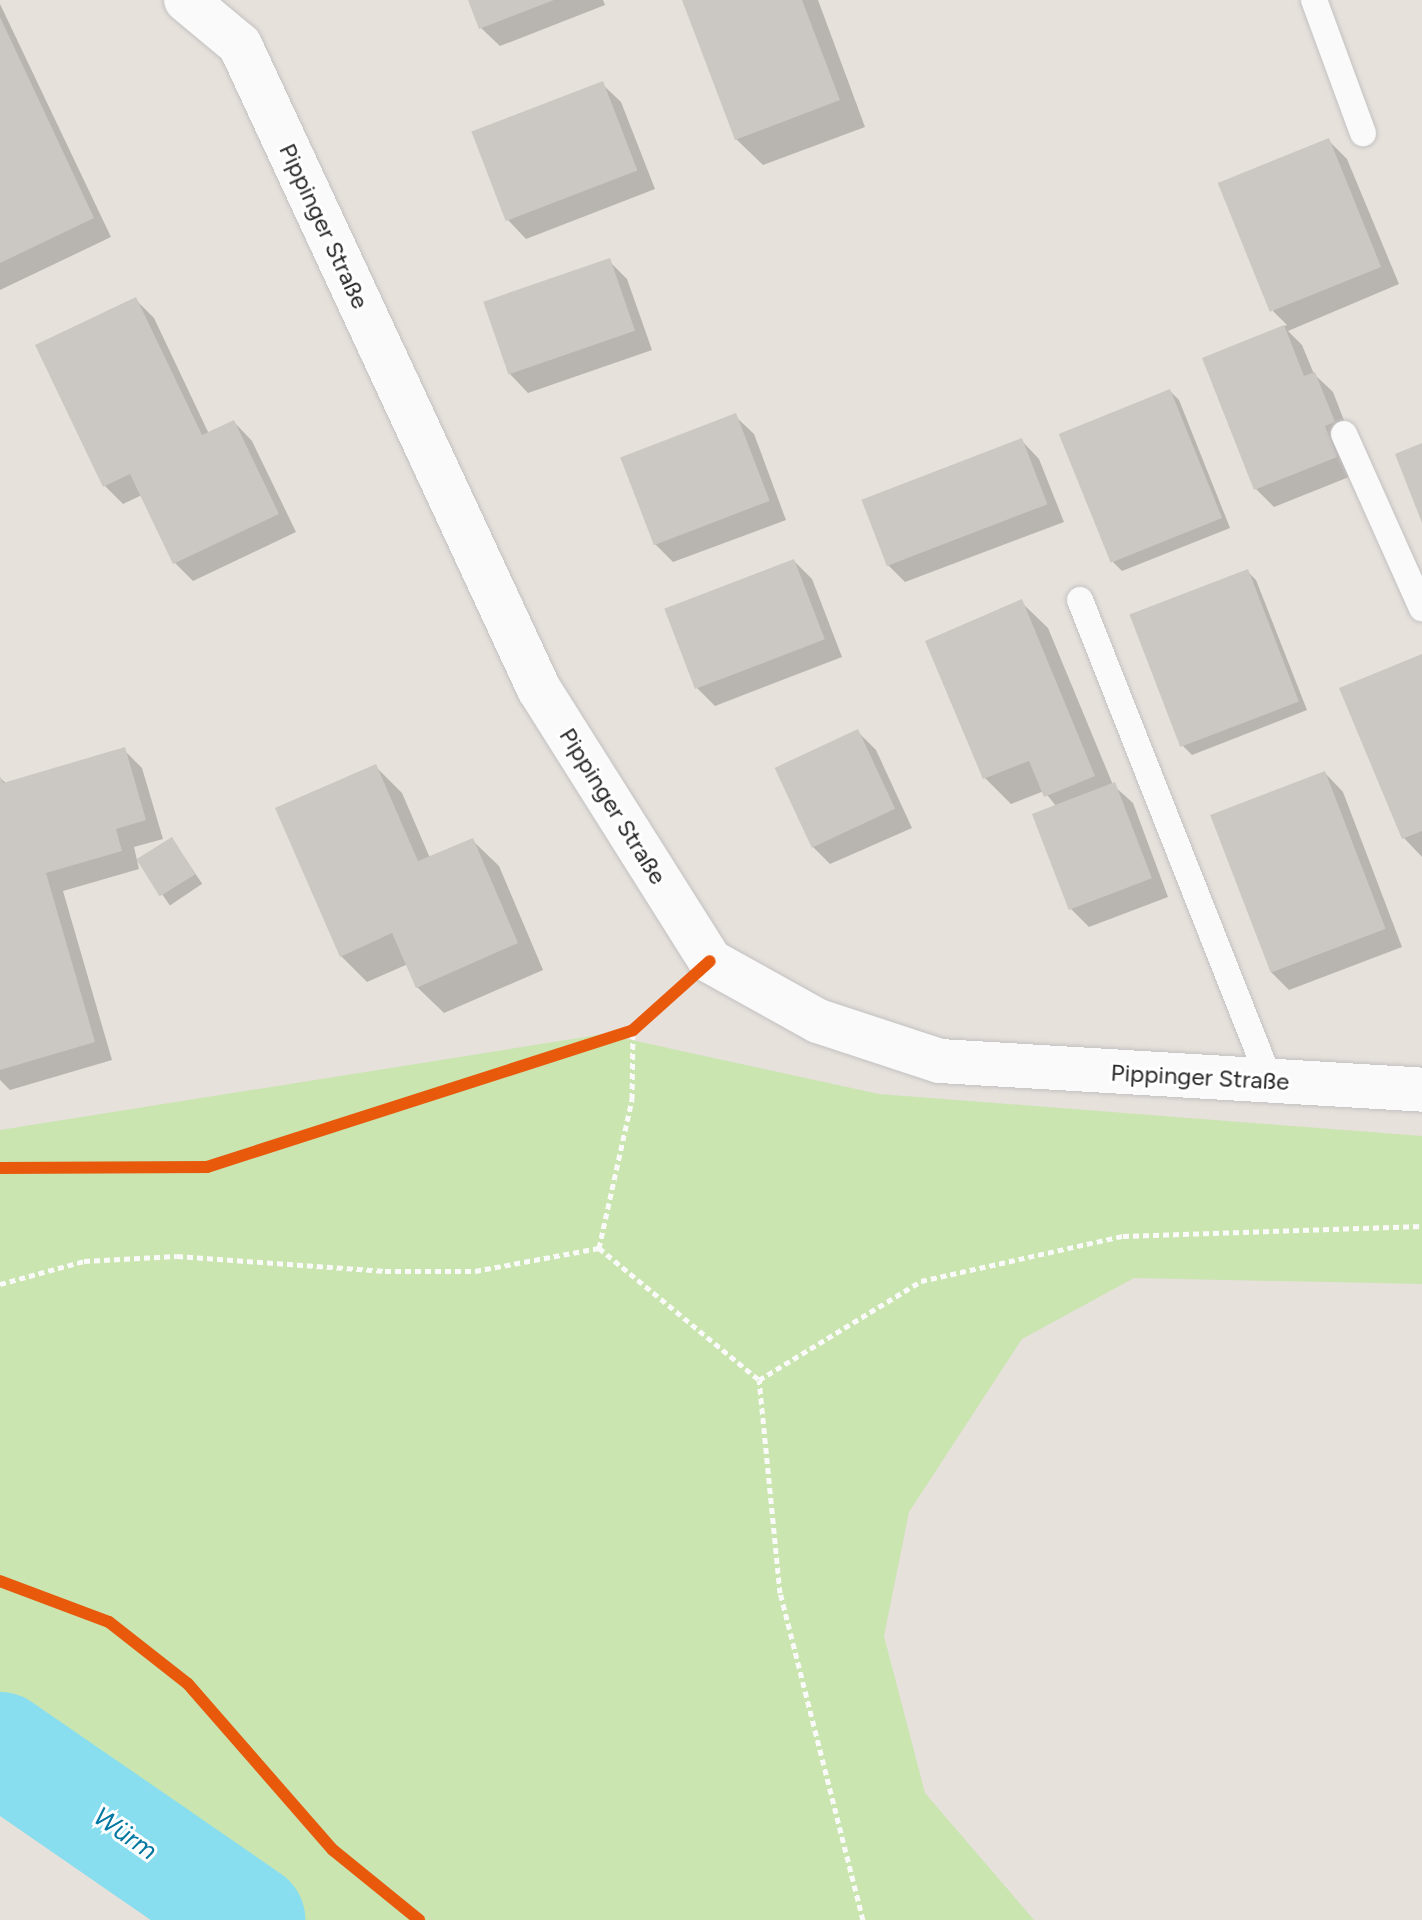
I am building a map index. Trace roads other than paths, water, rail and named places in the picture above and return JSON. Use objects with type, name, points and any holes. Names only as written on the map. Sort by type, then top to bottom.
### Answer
[{"type":"main road","name":"Pippinger Straße","points":[[186,0],[240,45],[539,689],[710,961],[818,1021],[940,1061],[1422,1090]]},
{"type":"lane","points":[[1314,0],[1363,133]]},
{"type":"lane","points":[[1344,434],[1422,608]]},
{"type":"lane","points":[[1080,600],[1270,1081]]},
{"type":"waterway","name":"Würm","points":[[0,1748],[249,1920]]}]
